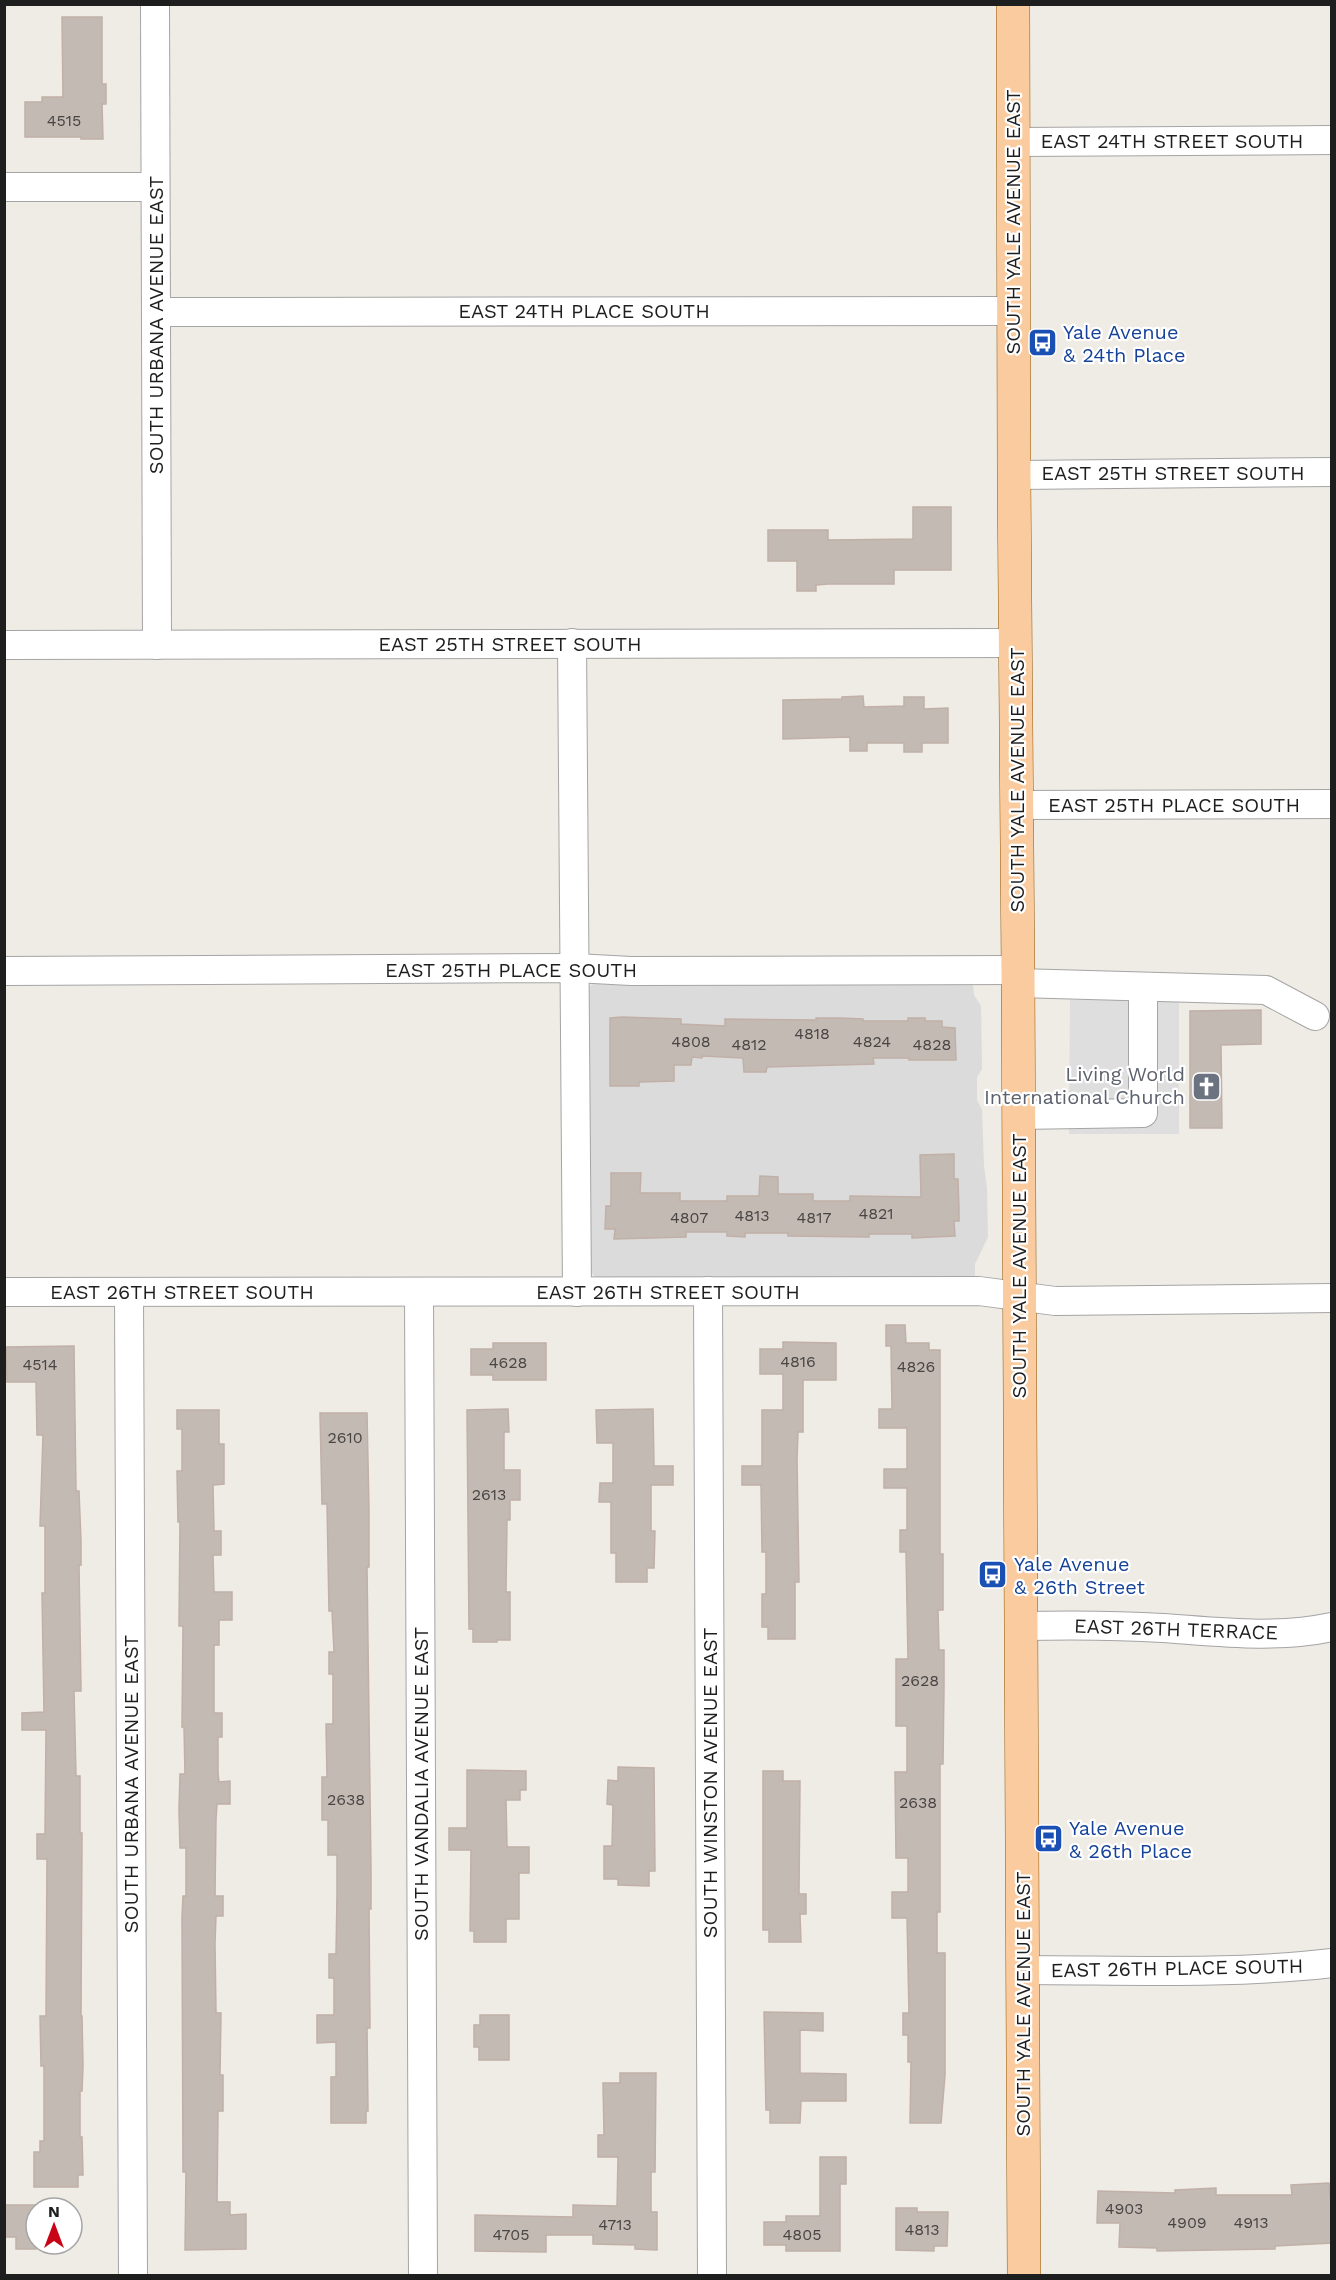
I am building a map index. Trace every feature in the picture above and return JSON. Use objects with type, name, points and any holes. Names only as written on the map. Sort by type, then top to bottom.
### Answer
[{"type":"main road","name":"SOUTH YALE AVENUE EAST","points":[[1013,4],[1024,2276]]},
{"type":"street","name":"SOUTH URBANA AVENUE EAST","points":[[155,4],[157,645]]},
{"type":"street","name":"EAST 24TH STREET SOUTH","points":[[1013,142],[1332,140]]},
{"type":"street","points":[[4,188],[155,187]]},
{"type":"street","name":"EAST 24TH PLACE SOUTH","points":[[156,312],[1013,311]]},
{"type":"street","name":"EAST 25TH STREET SOUTH","points":[[1014,475],[1332,472]]},
{"type":"street","points":[[572,643],[577,1292]]},
{"type":"street","name":"EAST 25TH STREET SOUTH","points":[[4,645],[1016,643]]},
{"type":"street","name":"EAST 25TH PLACE SOUTH","points":[[1017,805],[1332,804]]},
{"type":"street","name":"EAST 25TH PLACE SOUTH","points":[[4,971],[575,968],[631,971],[1018,976],[1143,987],[1266,990],[1315,1016]]},
{"type":"street","points":[[1019,1115],[1143,1113],[1143,987]]},
{"type":"street","name":"SOUTH WINSTON AVENUE EAST","points":[[708,1291],[712,2276]]},
{"type":"street","name":"EAST 26TH STREET SOUTH","points":[[4,1292],[979,1291],[1055,1300],[1332,1299]]},
{"type":"street","name":"SOUTH URBANA AVENUE EAST","points":[[129,1292],[133,2276]]},
{"type":"street","name":"SOUTH VANDALIA AVENUE EAST","points":[[419,1292],[423,2276]]},
{"type":"street","name":"EAST 26TH TERRACE","points":[[1021,1626],[1163,1628],[1215,1633],[1263,1634],[1310,1632],[1332,1628]]},
{"type":"street","name":"EAST 26TH PLACE SOUTH","points":[[1022,1971],[1230,1970],[1290,1968],[1332,1963]]},
{"type":"shaded area","points":[[599,982],[973,983],[974,995],[981,1006],[982,1069],[977,1077],[977,1100],[982,1110],[988,1237],[975,1264],[975,1276],[601,1278],[594,1276],[589,1269],[587,992],[591,985]]},
{"type":"shaded area","points":[[1070,1000],[1179,1000],[1179,1134],[1069,1134]]},
{"type":"building","points":[[62,17],[102,17],[102,84],[106,84],[106,104],[102,104],[103,139],[25,137],[25,102],[42,102],[42,97],[63,97]]},
{"type":"building","points":[[913,507],[951,507],[951,570],[894,570],[894,584],[828,584],[816,585],[816,591],[797,591],[797,561],[768,561],[768,530],[828,530],[828,540],[913,539]]},
{"type":"building","points":[[863,696],[864,707],[904,706],[904,697],[924,697],[924,709],[948,708],[948,743],[922,743],[922,752],[904,752],[904,743],[867,743],[867,751],[850,751],[850,737],[783,739],[783,700],[842,699],[842,697]]},
{"type":"building","name":"Living World International Church","points":[[1261,1010],[1261,1044],[1221,1045],[1222,1128],[1190,1128],[1190,1011]]},
{"type":"building","points":[[610,1018],[681,1019],[681,1024],[725,1026],[725,1019],[840,1018],[863,1019],[863,1021],[908,1021],[908,1018],[925,1018],[925,1021],[942,1021],[942,1027],[955,1028],[956,1060],[873,1058],[874,1064],[767,1067],[766,1072],[744,1072],[743,1058],[702,1056],[702,1058],[692,1057],[691,1065],[674,1065],[674,1081],[639,1082],[639,1086],[610,1086]]},
{"type":"building","points":[[954,1154],[954,1179],[958,1179],[959,1210],[959,1221],[954,1221],[955,1236],[912,1238],[912,1234],[869,1234],[869,1237],[745,1233],[745,1237],[727,1236],[727,1232],[686,1232],[686,1237],[614,1239],[615,1229],[605,1229],[606,1206],[611,1206],[611,1173],[641,1173],[640,1193],[680,1193],[680,1201],[727,1201],[727,1196],[759,1196],[760,1176],[778,1177],[778,1194],[813,1194],[813,1201],[850,1201],[850,1196],[921,1197],[920,1155]]},
{"type":"building","points":[[886,1325],[905,1325],[906,1343],[929,1343],[929,1350],[940,1350],[940,1554],[943,1554],[943,1610],[938,1610],[939,1650],[944,1650],[944,1687],[943,1764],[940,1764],[940,1912],[937,1912],[937,1953],[945,1953],[945,2075],[941,2123],[910,2123],[911,2062],[908,2062],[908,2035],[903,2035],[903,2013],[909,2013],[907,1918],[892,1918],[892,1892],[908,1892],[908,1858],[896,1858],[895,1772],[907,1772],[907,1726],[896,1726],[896,1659],[908,1659],[906,1552],[900,1552],[900,1530],[907,1530],[907,1488],[884,1488],[884,1469],[907,1469],[907,1428],[879,1428],[879,1409],[892,1409],[891,1346],[886,1346]]},
{"type":"building","points":[[783,1342],[836,1343],[836,1380],[803,1380],[803,1432],[798,1432],[797,1459],[799,1582],[795,1582],[795,1639],[768,1639],[768,1627],[762,1627],[762,1594],[766,1594],[766,1552],[762,1552],[761,1485],[742,1485],[742,1466],[762,1466],[762,1410],[783,1410],[783,1374],[760,1374],[760,1349],[783,1349]]},
{"type":"building","points":[[493,1343],[546,1343],[546,1380],[493,1380],[493,1375],[471,1375],[471,1349],[493,1349]]},
{"type":"building","points":[[74,1346],[76,1491],[79,1491],[81,1541],[81,1565],[79,1565],[81,1691],[74,1691],[76,1776],[80,1776],[80,1833],[82,1833],[83,2066],[82,2091],[80,2091],[80,2137],[82,2137],[83,2175],[78,2175],[78,2187],[34,2187],[34,2152],[40,2152],[40,2141],[44,2141],[44,2066],[41,2066],[40,2016],[46,2016],[47,1859],[37,1859],[37,1834],[45,1834],[46,1730],[22,1730],[22,1713],[44,1712],[42,1593],[45,1593],[45,1526],[40,1526],[43,1435],[37,1435],[36,1382],[7,1382],[6,1347]]},
{"type":"building","points":[[508,1409],[509,1432],[504,1432],[504,1470],[520,1470],[520,1500],[510,1500],[510,1520],[507,1520],[506,1592],[510,1592],[510,1640],[473,1642],[473,1629],[469,1629],[467,1410]]},
{"type":"building","points":[[653,1409],[654,1466],[673,1466],[673,1485],[651,1485],[651,1531],[655,1531],[654,1568],[647,1568],[647,1582],[616,1582],[616,1553],[611,1553],[611,1502],[599,1502],[600,1483],[613,1483],[613,1443],[597,1443],[596,1410]]},
{"type":"building","points":[[177,1410],[219,1410],[219,1444],[224,1444],[224,1484],[213,1485],[214,1531],[221,1531],[221,1555],[213,1555],[214,1592],[232,1592],[232,1620],[219,1620],[219,1645],[214,1645],[214,1713],[222,1713],[222,1737],[218,1737],[219,1782],[230,1781],[230,1804],[217,1804],[216,1819],[215,1896],[223,1896],[223,1916],[216,1916],[215,1943],[216,2013],[221,2013],[220,2075],[223,2075],[223,2111],[218,2111],[217,2202],[230,2202],[230,2215],[246,2214],[246,2249],[185,2250],[182,1917],[183,1896],[186,1896],[186,1848],[180,1848],[179,1810],[180,1774],[185,1774],[184,1727],[182,1727],[183,1626],[179,1626],[180,1522],[178,1522],[177,1471],[182,1471],[182,1429],[177,1429]]},
{"type":"building","points":[[320,1413],[367,1413],[371,1909],[369,1909],[370,2028],[367,2028],[368,2111],[366,2111],[366,2123],[331,2123],[331,2077],[336,2077],[336,2042],[317,2043],[317,2015],[334,2015],[334,1978],[329,1978],[329,1954],[336,1954],[337,1895],[337,1855],[328,1855],[328,1820],[322,1820],[322,1777],[327,1777],[326,1724],[333,1724],[333,1674],[329,1674],[329,1652],[334,1652],[332,1611],[329,1611],[327,1504],[322,1504]]},
{"type":"building","points":[[618,1767],[654,1768],[655,1871],[649,1871],[649,1886],[618,1885],[618,1879],[604,1879],[604,1846],[612,1846],[613,1805],[607,1804],[608,1780],[618,1781]]},
{"type":"building","points":[[467,1770],[526,1771],[526,1790],[520,1790],[520,1800],[506,1800],[507,1847],[529,1847],[529,1873],[519,1873],[519,1919],[506,1919],[506,1942],[474,1942],[474,1931],[470,1931],[471,1850],[449,1850],[449,1828],[467,1828]]},
{"type":"building","points":[[763,1771],[783,1771],[783,1781],[800,1781],[799,1894],[806,1894],[806,1914],[800,1914],[801,1942],[769,1942],[769,1930],[763,1930]]},
{"type":"building","points":[[764,2012],[823,2013],[823,2031],[800,2030],[800,2073],[846,2074],[846,2101],[801,2101],[800,2123],[770,2123],[770,2110],[766,2110]]},
{"type":"building","points":[[480,2015],[509,2015],[509,2060],[479,2060],[479,2047],[474,2047],[474,2025],[480,2025]]},
{"type":"building","points":[[620,2073],[656,2073],[655,2172],[651,2172],[651,2212],[657,2212],[657,2250],[635,2249],[635,2245],[593,2244],[593,2235],[546,2235],[546,2252],[475,2251],[475,2215],[573,2217],[573,2205],[617,2206],[618,2157],[598,2157],[598,2135],[604,2135],[603,2083],[620,2083]]},
{"type":"building","points":[[820,2157],[846,2157],[846,2184],[840,2184],[840,2251],[786,2251],[786,2245],[764,2245],[764,2222],[786,2222],[786,2216],[820,2216]]},
{"type":"building","points":[[1329,2183],[1330,2197],[1332,2197],[1332,2243],[1275,2246],[1275,2249],[1157,2251],[1157,2248],[1119,2247],[1120,2223],[1097,2223],[1098,2191],[1175,2193],[1175,2190],[1216,2188],[1216,2195],[1292,2195],[1291,2185]]},
{"type":"building","points":[[4,2205],[24,2205],[24,2249],[16,2249],[16,2237],[4,2237]]},
{"type":"building","points":[[896,2208],[917,2208],[917,2212],[948,2212],[947,2246],[934,2246],[934,2251],[896,2250]]},
{"type":"place","name":"Yale Avenue & 24th Place","points":[[1042,343]]},
{"type":"place","name":"Living World International Church","points":[[1206,1086]]},
{"type":"place","name":"Yale Avenue & 26th Street","points":[[993,1575]]},
{"type":"place","name":"Yale Avenue & 26th Place","points":[[1048,1839]]}]
